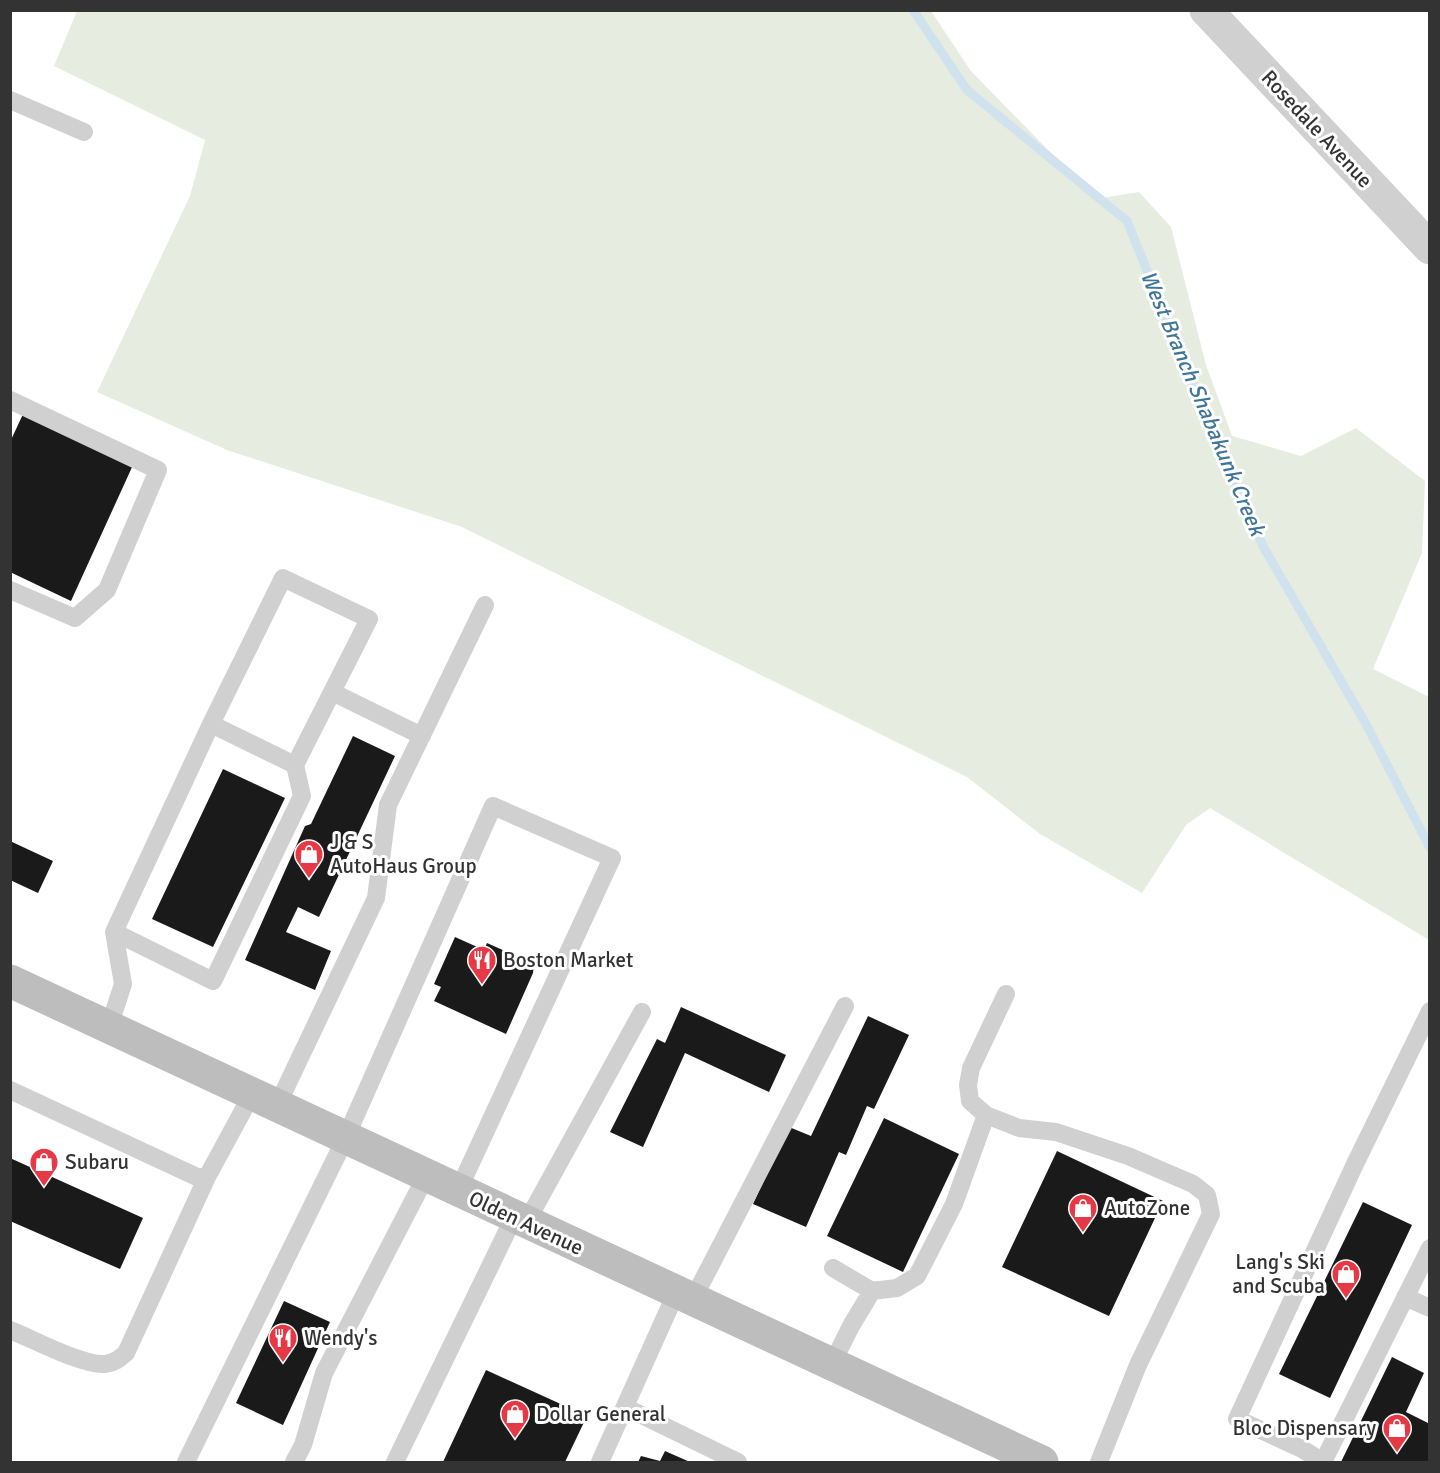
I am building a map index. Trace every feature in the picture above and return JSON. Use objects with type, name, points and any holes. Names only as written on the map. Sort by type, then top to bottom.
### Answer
[{"type":"main road","name":"Olden Avenue","points":[[10,981],[1042,1462]]},
{"type":"street","name":"Rosedale Avenue","points":[[1206,10],[1426,237]]},
{"type":"lane","points":[[10,100],[84,132]]},
{"type":"lane","points":[[10,400],[158,470],[107,590],[75,618],[10,590]]},
{"type":"lane","points":[[109,1027],[123,984],[114,932],[211,723],[284,578],[369,619],[295,765],[302,796],[213,981],[114,932]]},
{"type":"lane","points":[[10,1330],[88,1362],[104,1364],[117,1361],[126,1353],[207,1176],[265,1100],[376,898],[388,804],[485,606]]},
{"type":"lane","points":[[332,692],[422,736]]},
{"type":"lane","points":[[211,723],[295,765]]},
{"type":"lane","points":[[186,1462],[346,1137],[493,806],[612,858],[458,1191]]},
{"type":"lane","points":[[1006,994],[970,1068],[968,1085],[970,1101],[986,1115],[1019,1128],[1056,1132],[1128,1156],[1193,1184],[1207,1195],[1211,1214],[1138,1365],[1099,1462]]},
{"type":"lane","points":[[600,1462],[625,1407],[684,1297],[845,1006]]},
{"type":"lane","points":[[1430,1011],[1355,1164],[1237,1419],[1302,1449],[1323,1462],[1430,1248]]},
{"type":"lane","points":[[395,1462],[520,1220],[642,1012]]},
{"type":"lane","points":[[10,1090],[198,1177],[207,1176]]},
{"type":"lane","points":[[832,1268],[872,1291],[897,1288],[917,1276],[954,1204],[986,1115]]},
{"type":"lane","points":[[294,1462],[303,1444],[324,1373],[426,1176]]},
{"type":"lane","points":[[832,1364],[872,1291]]},
{"type":"lane","points":[[1405,1297],[1430,1308]]},
{"type":"lane","points":[[625,1407],[738,1462]]},
{"type":"shaded area","points":[[77,11],[931,11],[971,71],[1096,199],[1139,192],[1171,227],[1206,365],[1232,436],[1301,456],[1356,428],[1425,481],[1422,553],[1373,669],[1429,697],[1429,940],[1210,808],[1186,825],[1142,893],[1040,834],[967,777],[462,527],[227,450],[97,392],[190,196],[205,140],[54,66]]},
{"type":"building","points":[[24,412],[133,465],[71,601],[10,572],[10,442]]},
{"type":"building","name":"J & S AutoHaus Group","points":[[353,736],[395,756],[319,917],[298,907],[286,932],[331,951],[315,990],[245,960],[305,826],[311,824]]},
{"type":"building","points":[[223,769],[285,798],[213,947],[152,919]]},
{"type":"building","points":[[10,841],[53,861],[38,893],[10,880]]},
{"type":"building","name":"Boston Market","points":[[455,937],[484,950],[487,943],[534,964],[533,973],[506,1034],[434,1001],[441,987],[434,984]]},
{"type":"building","points":[[681,1007],[786,1055],[769,1092],[685,1053],[643,1147],[610,1132],[657,1039],[665,1043]]},
{"type":"building","points":[[868,1016],[909,1035],[874,1109],[867,1106],[846,1155],[839,1152],[806,1227],[753,1204],[789,1127],[811,1136]]},
{"type":"building","points":[[884,1118],[959,1154],[903,1272],[827,1236]]},
{"type":"building","name":"AutoZone","points":[[1057,1151],[1163,1201],[1109,1316],[1002,1267]]},
{"type":"building","name":"Subaru","points":[[10,1158],[143,1218],[120,1269],[10,1221]]},
{"type":"building","name":"Lang's Ski and Scuba","points":[[1363,1202],[1412,1225],[1330,1398],[1279,1374]]},
{"type":"building","name":"Wendy's","points":[[284,1301],[330,1322],[283,1425],[236,1403]]},
{"type":"building","points":[[1392,1357],[1424,1373],[1406,1412],[1430,1424],[1430,1462],[1341,1462]]},
{"type":"building","name":"Dollar General","points":[[486,1370],[587,1416],[565,1462],[443,1462]]},
{"type":"building","points":[[665,1451],[690,1462],[638,1462],[641,1456],[660,1461]]},
{"type":"waterway","name":"West Branch Shabakunk Creek","points":[[913,10],[967,90],[1127,221],[1207,419],[1264,548],[1366,724],[1430,848]]},
{"type":"place","name":"J & S AutoHaus Group","points":[[309,880]]},
{"type":"place","name":"Boston Market","points":[[482,986]]},
{"type":"place","name":"Subaru","points":[[44,1188]]},
{"type":"place","name":"AutoZone","points":[[1083,1234]]},
{"type":"place","name":"Lang's Ski and Scuba","points":[[1346,1300]]},
{"type":"place","name":"Wendy's","points":[[283,1364]]},
{"type":"place","name":"Dollar General","points":[[515,1440]]},
{"type":"place","name":"Bloc Dispensary","points":[[1397,1454]]}]
